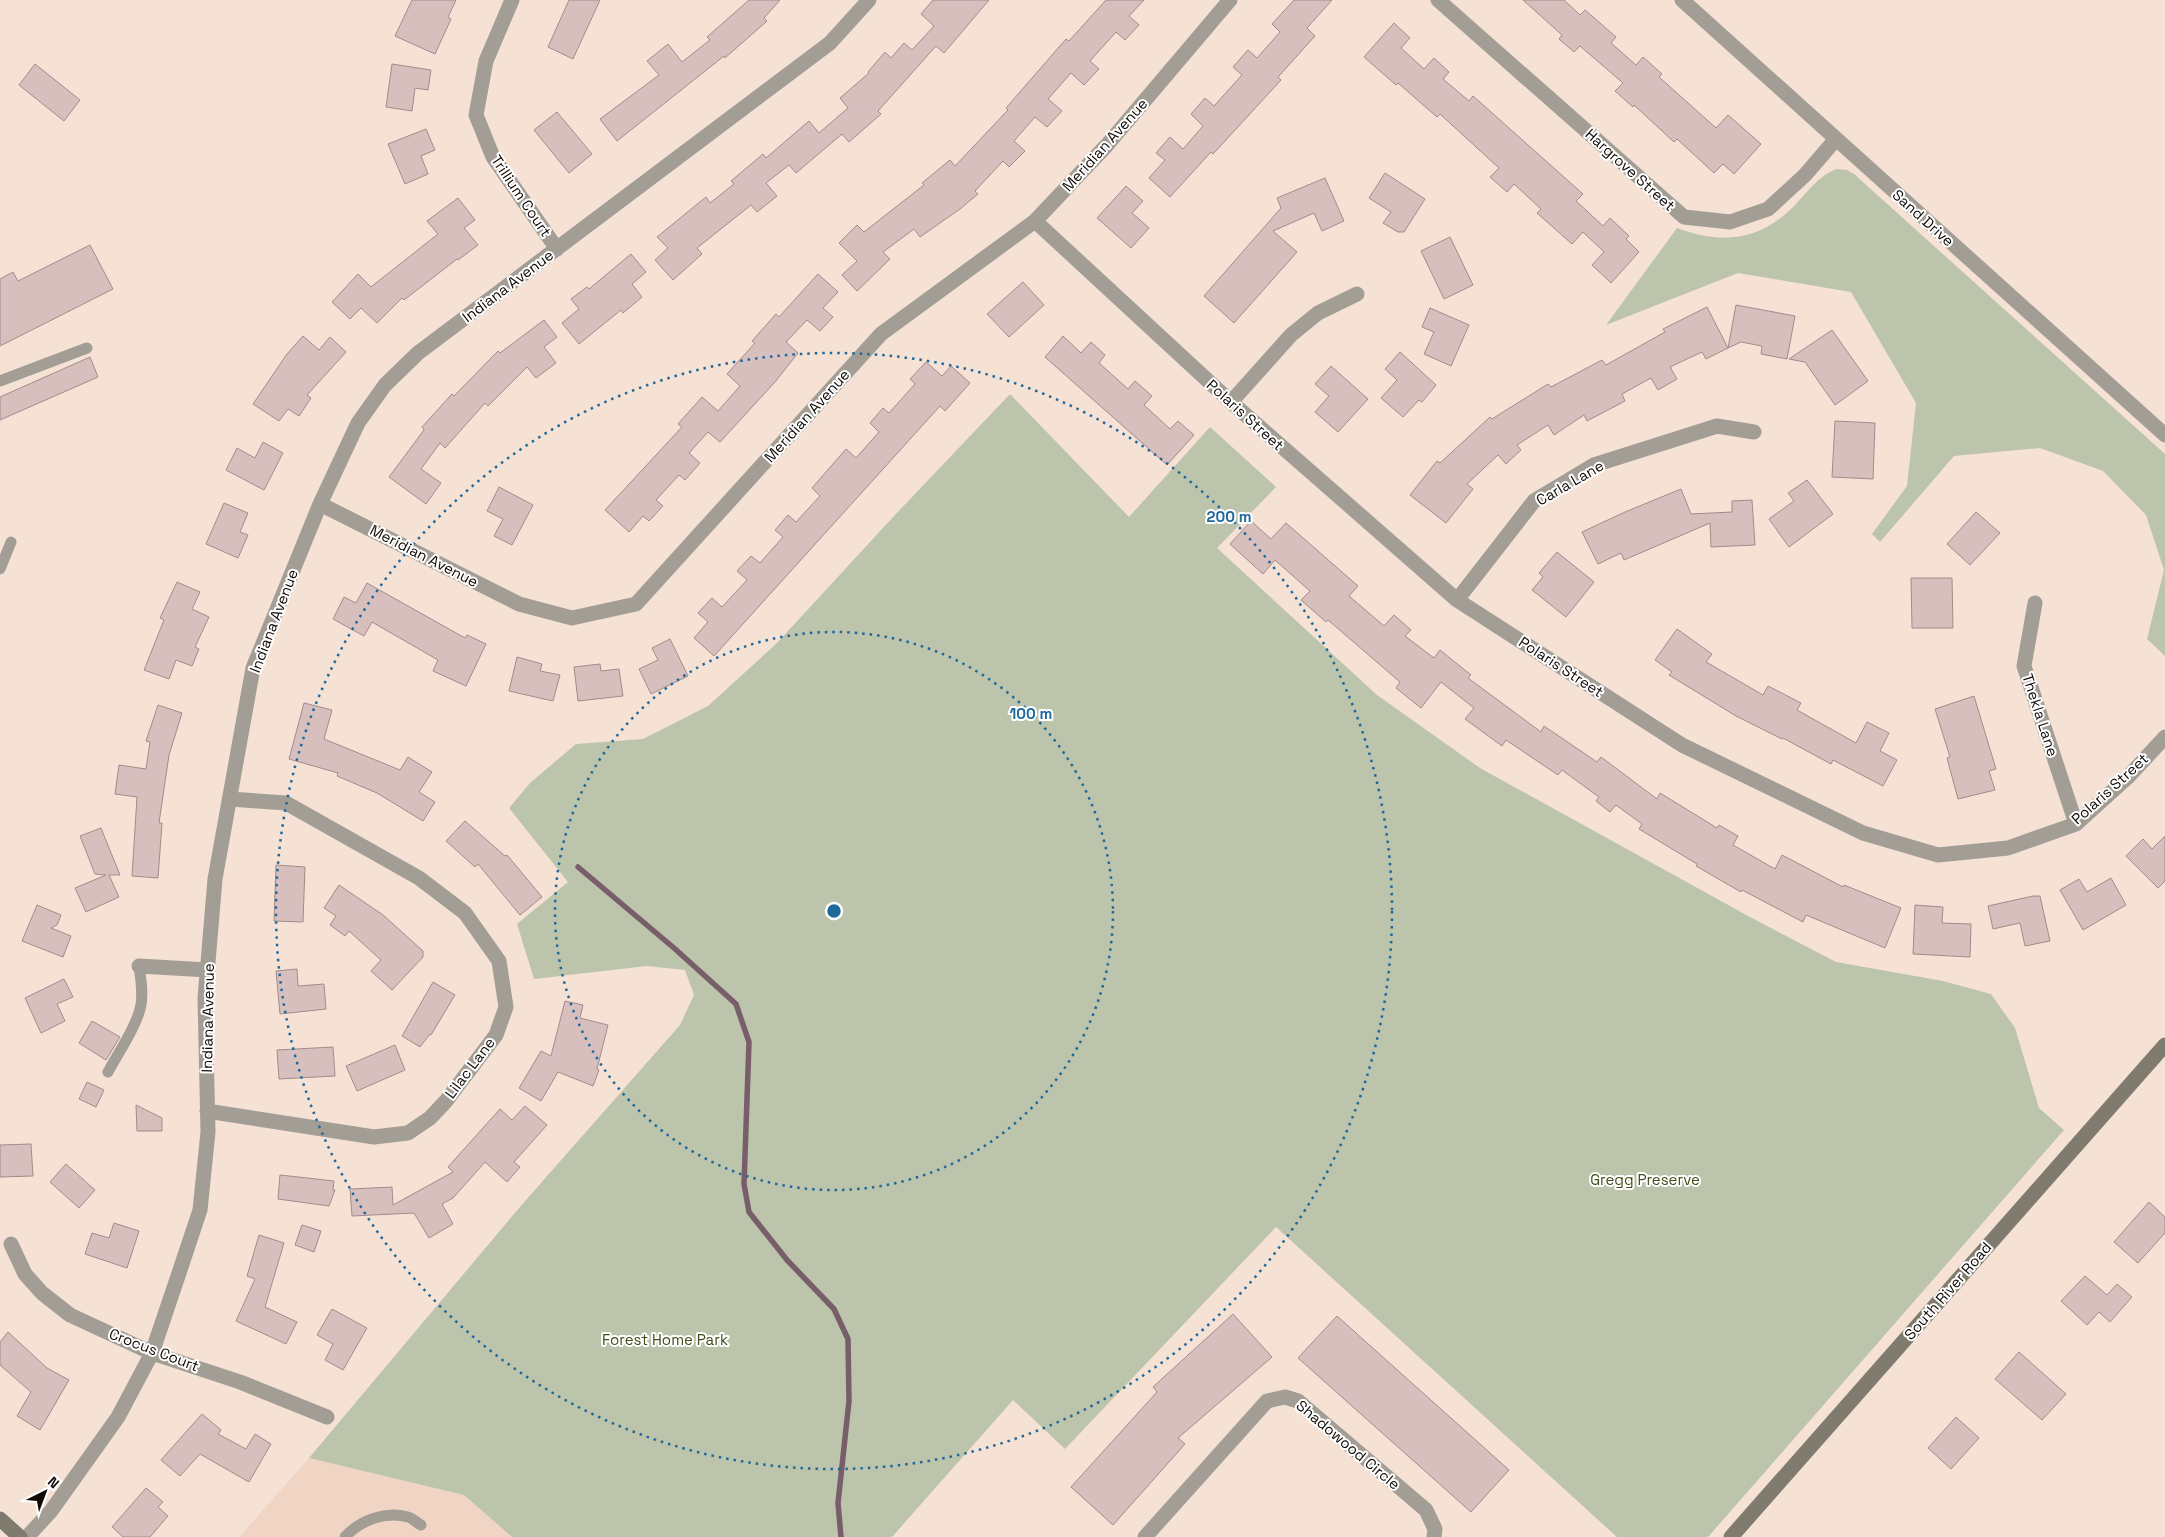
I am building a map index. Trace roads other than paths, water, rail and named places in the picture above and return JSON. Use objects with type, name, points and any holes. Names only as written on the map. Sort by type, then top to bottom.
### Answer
[{"type":"street","name":"Trillium Court","points":[[512,0],[486,61],[476,115],[493,157],[558,249]]},
{"type":"street","name":"Indiana Avenue","points":[[27,1537],[51,1511],[118,1417],[152,1353],[200,1210],[208,1132],[205,998],[215,879],[253,668],[320,504],[358,423],[384,385],[418,353],[830,43],[869,0]]},
{"type":"street","name":"Meridian Avenue","points":[[320,504],[519,604],[572,618],[636,604],[882,334],[1035,221],[1106,145],[1230,0]]},
{"type":"street","name":"Hargrove Street","points":[[1438,0],[1684,217],[1730,222],[1768,208],[1805,176],[1836,139]]},
{"type":"street","name":"Sand Drive","points":[[1682,0],[2165,435]]},
{"type":"street","name":"Polaris Street","points":[[1035,221],[1231,402],[1457,600],[1682,745],[1863,832],[1938,855],[2008,848],[2076,824],[2129,776],[2165,737]]},
{"type":"street","points":[[1231,402],[1292,335],[1318,313],[1356,294]]},
{"type":"street","name":"Carla Lane","points":[[1457,600],[1534,501],[1594,465],[1718,426],[1754,432]]},
{"type":"street","name":"Thekla Lane","points":[[2036,603],[2024,666],[2076,824]]},
{"type":"street","name":"Lilac Lane","points":[[207,1111],[374,1137],[408,1133],[430,1118],[446,1101],[496,1035],[506,1007],[499,961],[465,913],[419,878],[286,803],[230,799]]},
{"type":"street","points":[[139,966],[208,970]]},
{"type":"street","name":"South River Road","points":[[1731,1537],[2165,1045]]},
{"type":"street","name":"Crocus Court","points":[[11,1244],[25,1274],[42,1293],[70,1315],[152,1353],[240,1382],[327,1417]]},
{"type":"street","name":"Shadowood Circle","points":[[1145,1537],[1267,1401],[1286,1397],[1298,1401],[1426,1510],[1435,1529],[1434,1537]]},
{"type":"street","points":[[0,1519],[20,1537]]},
{"type":"lane","points":[[0,381],[87,348]]},
{"type":"lane","points":[[0,569],[11,542]]},
{"type":"lane","points":[[108,1072],[137,1017],[142,992],[139,966]]},
{"type":"lane","points":[[345,1537],[369,1518],[408,1517],[422,1526]]},
{"type":"waterway","points":[[578,867],[674,948],[736,1004],[749,1042],[744,1184],[749,1212],[787,1260],[834,1309],[848,1339],[849,1401],[838,1503],[841,1537]]},
{"type":"park label","name":"Gregg Preserve","points":[[1645,1180]]},
{"type":"park label","name":"Forest Home Park","points":[[665,1340]]}]
